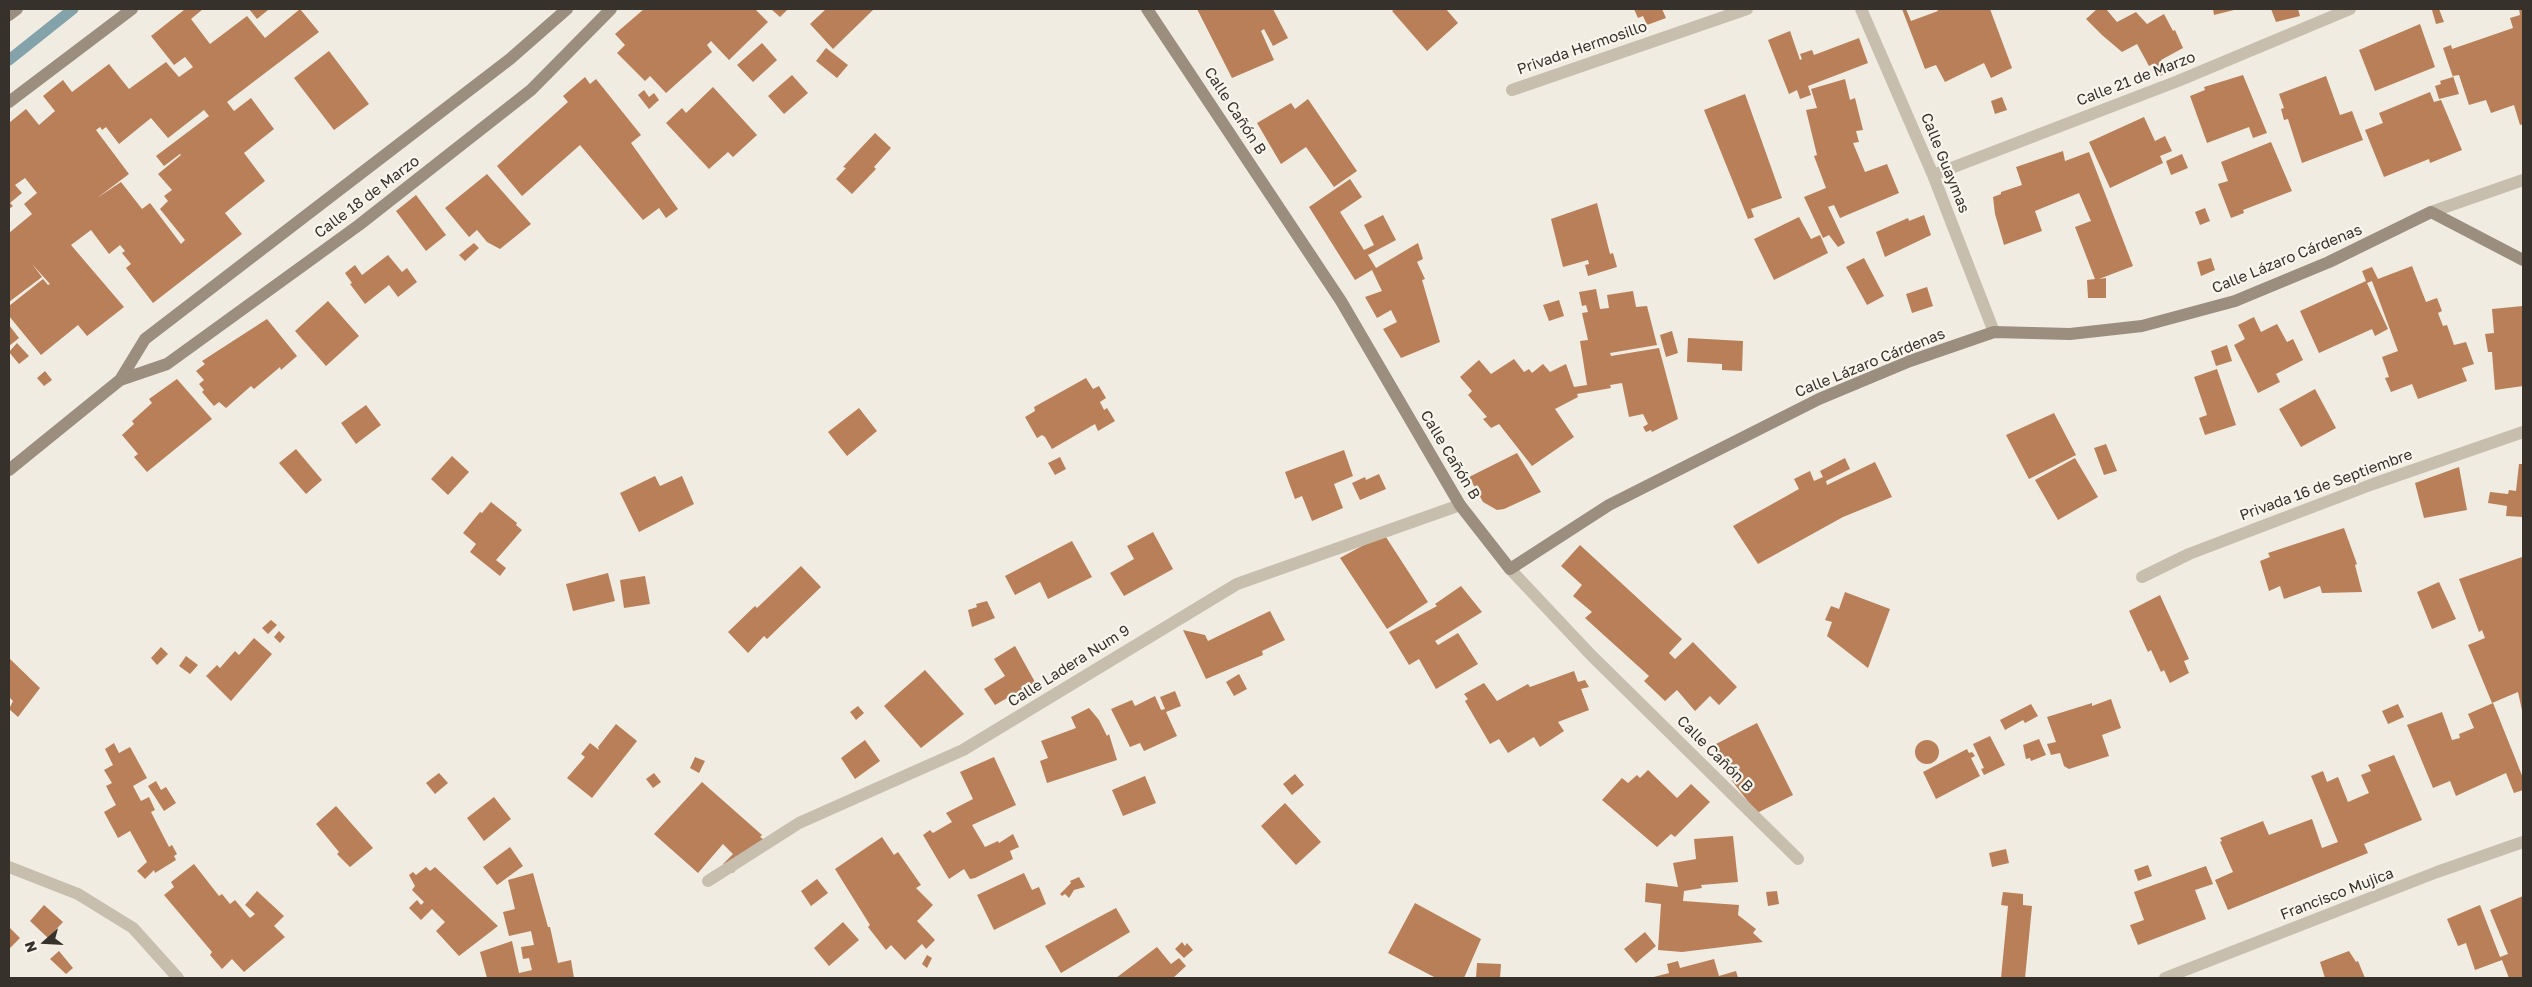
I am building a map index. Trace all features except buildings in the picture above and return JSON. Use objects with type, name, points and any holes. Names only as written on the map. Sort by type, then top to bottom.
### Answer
[{"type":"street","points":[[9,16],[18,9]]},
{"type":"street","points":[[9,102],[132,9]]},
{"type":"street","name":"Calle 18 de Marzo","points":[[120,380],[144,338],[494,71],[567,9]]},
{"type":"street","name":"Calle 18 de Marzo","points":[[9,470],[120,380],[167,364],[359,225],[531,90],[611,9]]},
{"type":"street","name":"Calle Cañón B","points":[[1147,9],[1341,301],[1460,505],[1510,569],[1591,655],[1798,860]]},
{"type":"street","name":"Privada Hermosillo","points":[[1512,90],[1747,9]]},
{"type":"street","name":"Calle Guaymas","points":[[1861,9],[1933,175],[1994,332]]},
{"type":"street","name":"Calle 21 de Marzo","points":[[1933,175],[2178,81],[2350,9]]},
{"type":"street","name":"Calle Lázaro Cárdenas","points":[[1510,569],[1609,505],[1819,399],[1910,361],[1994,332],[2070,334],[2142,326],[2236,301],[2329,262],[2431,212],[2523,180]]},
{"type":"street","points":[[2431,212],[2523,260]]},
{"type":"street","name":"Privada 16 de Septiembre","points":[[2142,577],[2188,554],[2373,484],[2523,432]]},
{"type":"street","name":"Calle Ladera Num 9","points":[[708,881],[799,823],[963,750],[1237,584],[1460,505]]},
{"type":"street","name":"Francisco Mujica","points":[[2164,978],[2437,872],[2523,842]]},
{"type":"street","points":[[9,868],[78,894],[133,928],[178,978]]},
{"type":"waterway","points":[[9,60],[73,9]]}]
